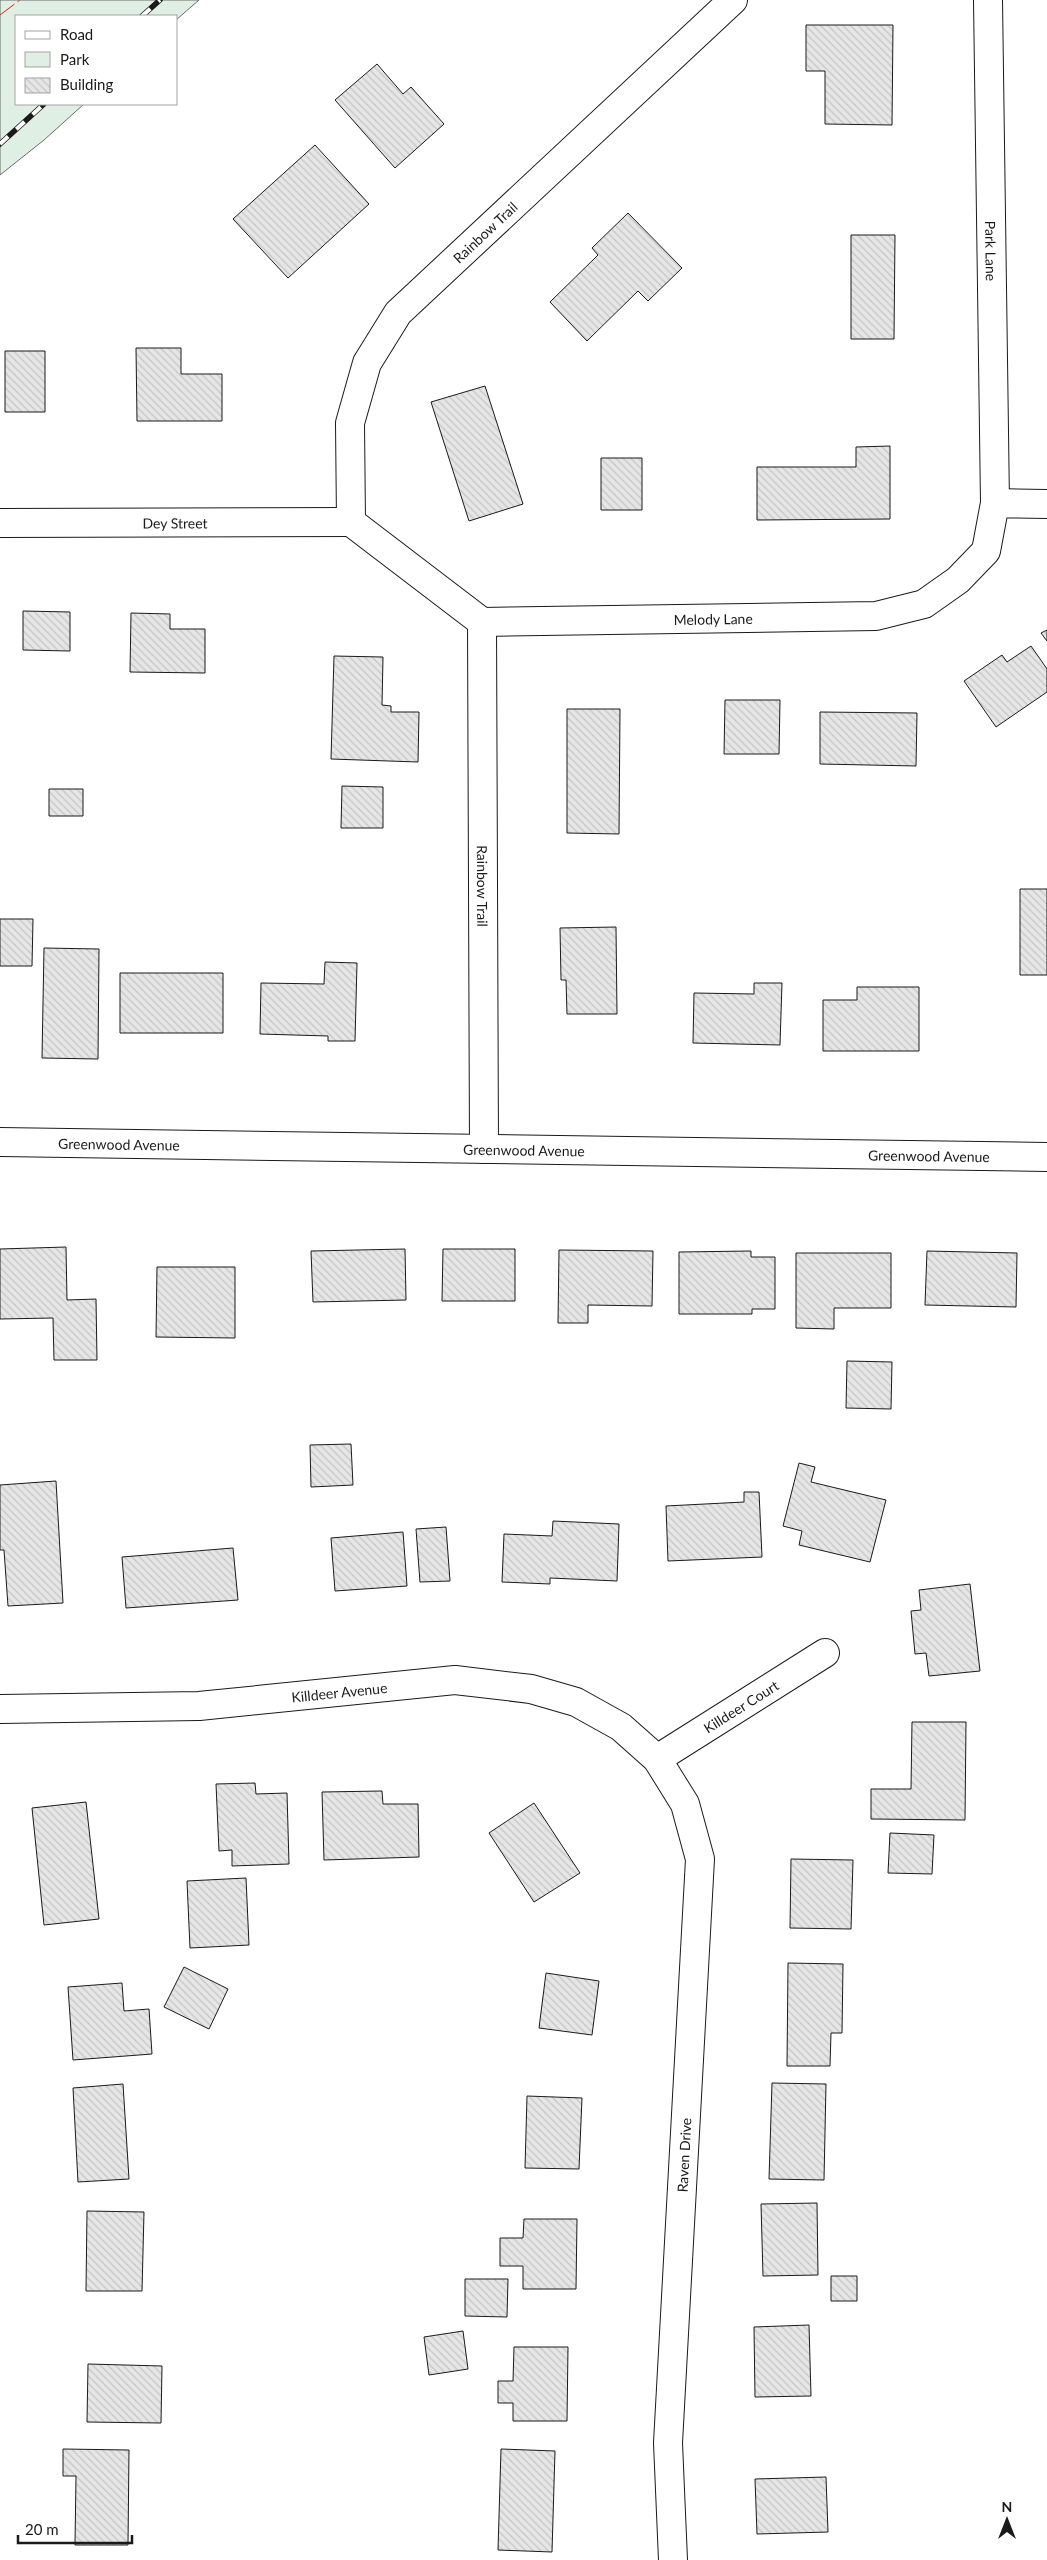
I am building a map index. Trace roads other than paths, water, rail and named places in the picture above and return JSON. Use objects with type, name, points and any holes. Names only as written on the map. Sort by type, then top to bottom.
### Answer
[{"type":"street","name":"Rainbow Trail","points":[[351,522],[350,423],[367,363],[398,313],[733,0]]},
{"type":"street","name":"Park Lane","points":[[988,0],[995,503]]},
{"type":"street","points":[[995,503],[1047,504]]},
{"type":"street","name":"Melody Lane","points":[[482,622],[876,616],[924,604],[958,580],[986,551],[995,503]]},
{"type":"street","name":"Dey Street","points":[[0,523],[351,522]]},
{"type":"street","points":[[351,522],[482,622]]},
{"type":"street","name":"Rainbow Trail","points":[[482,622],[484,1149]]},
{"type":"street","name":"Greenwood Avenue","points":[[0,1142],[1047,1156]]},
{"type":"street","name":"Killdeer Court","points":[[657,1759],[825,1653]]},
{"type":"street","name":"Killdeer Avenue","points":[[0,1709],[199,1706],[456,1680],[531,1689],[576,1702],[621,1728],[657,1759]]},
{"type":"street","name":"Raven Drive","points":[[657,1759],[685,1804],[700,1859],[668,2443],[673,2560]]},
{"type":"railway","points":[[143,15],[160,0]]},
{"type":"railway","points":[[0,144],[43,105]]}]
